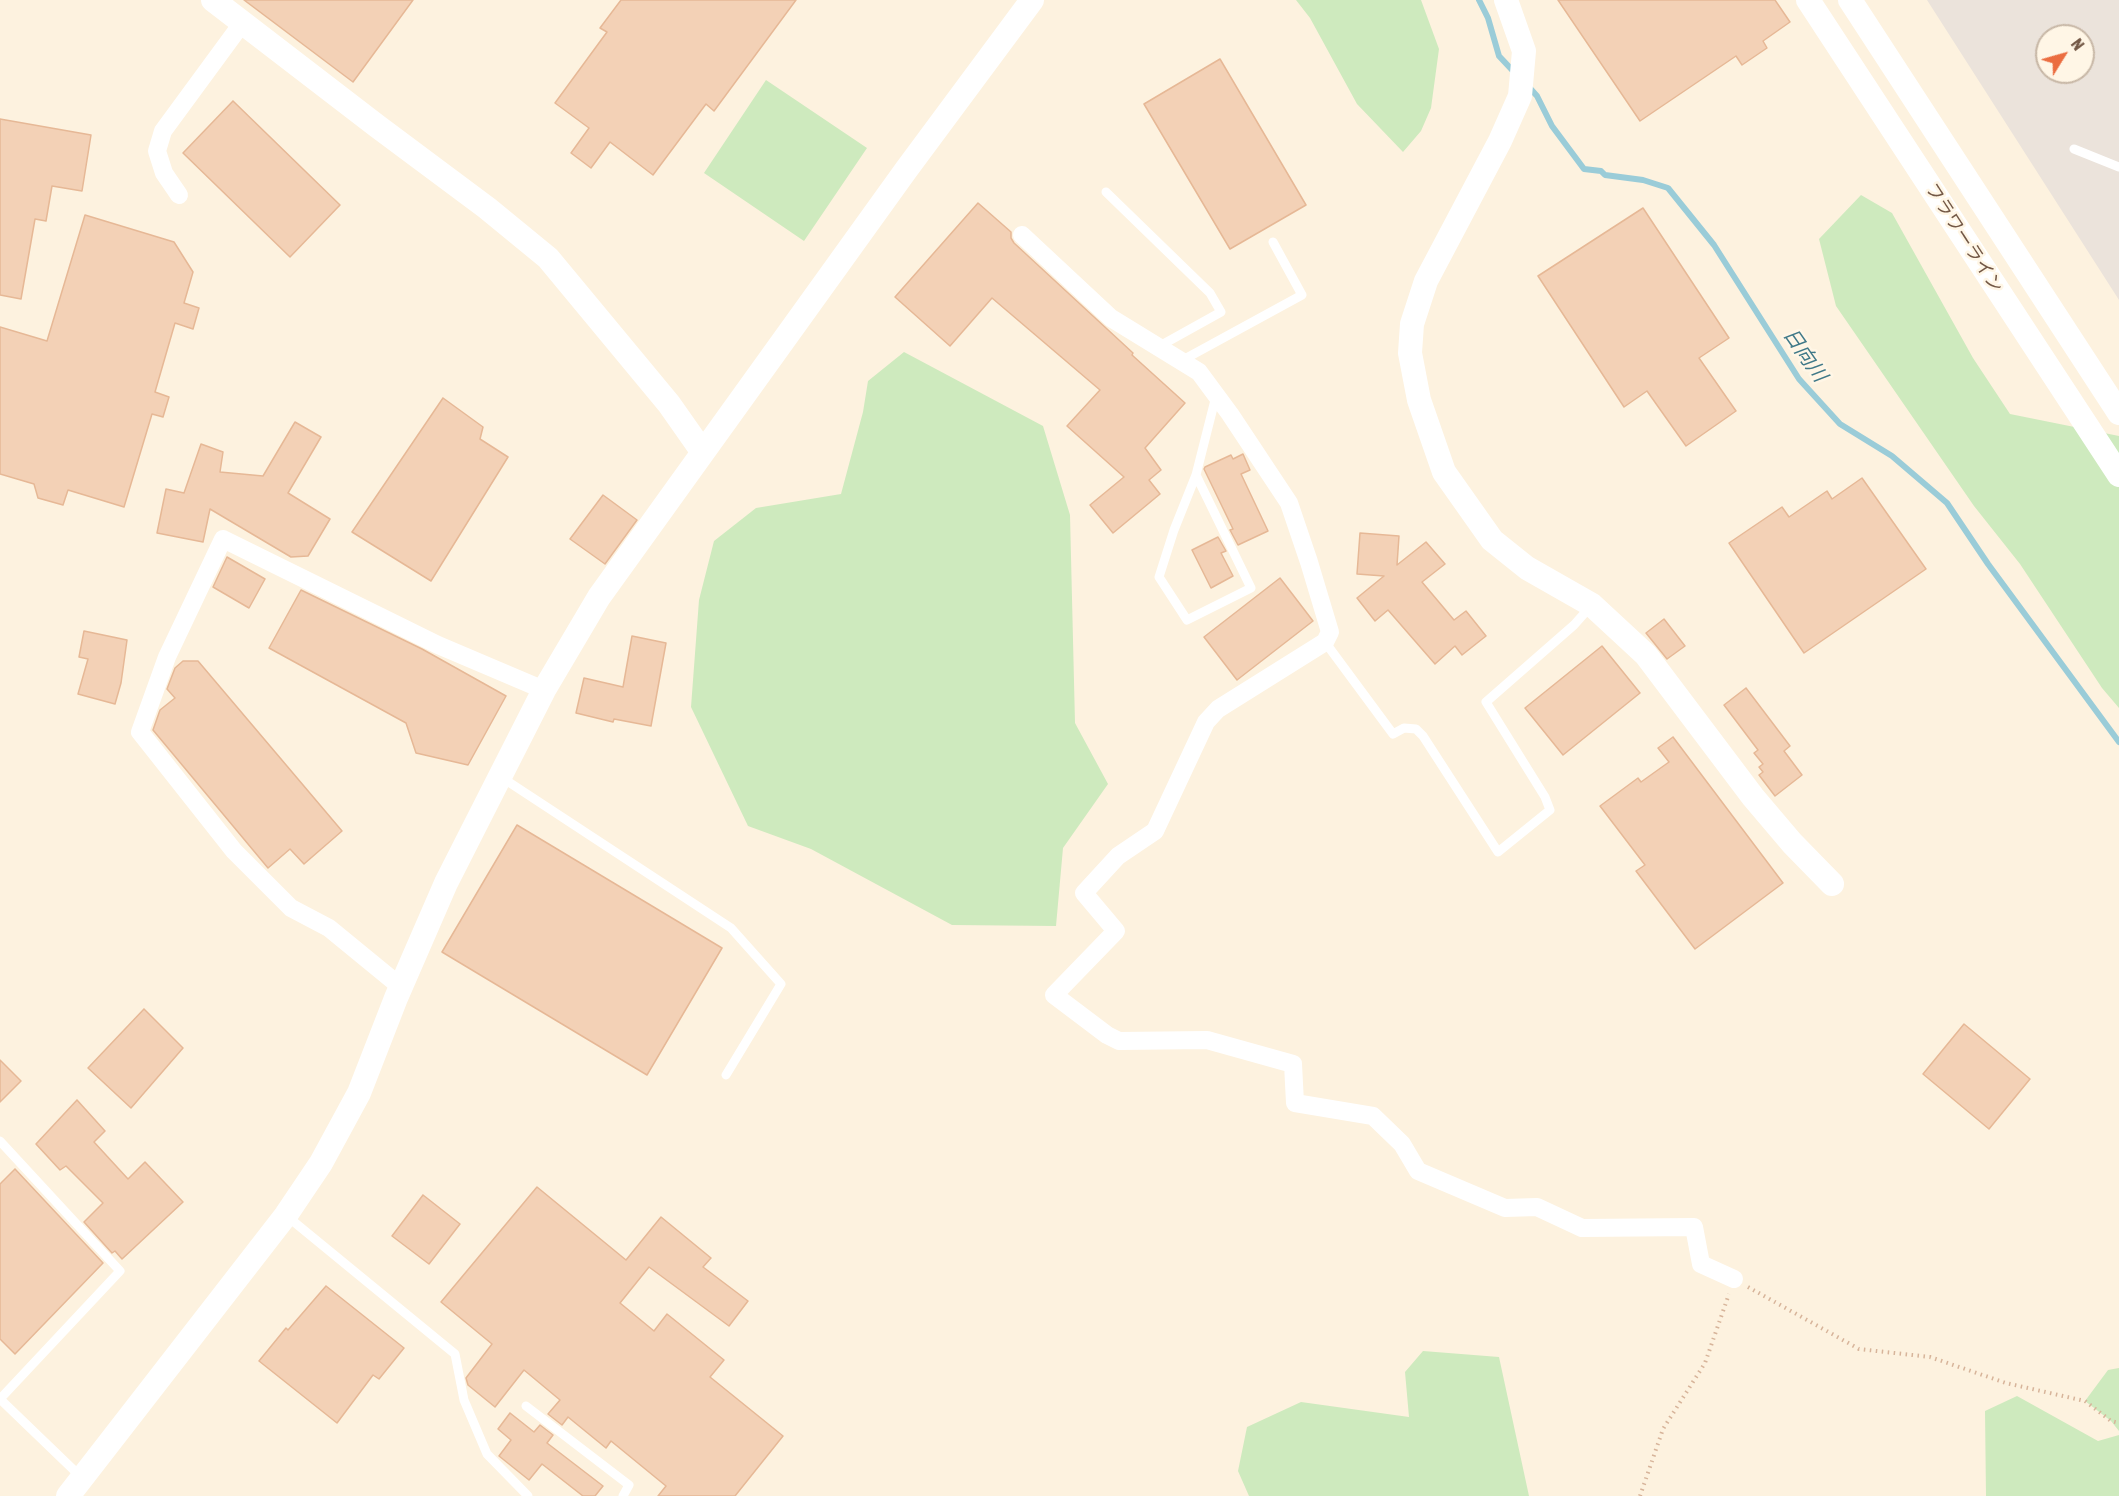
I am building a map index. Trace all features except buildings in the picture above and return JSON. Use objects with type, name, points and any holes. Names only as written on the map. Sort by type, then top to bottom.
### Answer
[{"type":"street","points":[[213,0],[487,208],[548,258],[669,404],[702,451]]},
{"type":"street","points":[[75,1487],[286,1215],[321,1163],[359,1093],[446,883],[499,775],[544,690],[599,597],[702,451],[1032,0]]},
{"type":"street","points":[[1506,0],[1524,51],[1520,96],[1500,141],[1426,281],[1412,324],[1410,353],[1419,400],[1444,472],[1492,540],[1527,568],[1592,605],[1646,655],[1753,797],[1792,843],[1832,884]]},
{"type":"street","name":"フラワーライン","points":[[1808,0],[2119,475]]},
{"type":"street","name":"フラワーライン","points":[[1850,0],[2119,413]]},
{"type":"street","points":[[179,195],[164,173],[157,151],[163,131],[243,22]]},
{"type":"street","points":[[1022,235],[1111,318],[1199,372],[1289,503],[1310,562],[1330,632],[1325,642],[1218,709],[1206,722],[1155,831],[1118,856],[1084,893],[1116,931],[1054,995],[1107,1035],[1119,1041],[1207,1040],[1293,1064],[1295,1103],[1373,1116],[1402,1144],[1418,1171],[1505,1208],[1537,1207],[1582,1228],[1694,1227],[1701,1264],[1734,1280]]},
{"type":"street","points":[[401,987],[329,928],[291,908],[234,851],[140,732],[167,657],[223,540],[438,645],[544,690]]},
{"type":"lane","points":[[2074,149],[2119,166]]},
{"type":"lane","points":[[1106,192],[1210,293],[1221,312],[1158,347]]},
{"type":"lane","points":[[1181,361],[1302,295],[1273,242]]},
{"type":"lane","points":[[1196,476],[1251,588],[1187,620],[1159,577],[1174,530],[1196,476],[1216,395]]},
{"type":"lane","points":[[1325,642],[1393,734],[1404,728],[1416,729],[1423,736],[1498,852],[1550,810],[1545,797],[1486,702],[1574,625],[1592,605]]},
{"type":"lane","points":[[499,775],[732,928],[781,984],[726,1075]]},
{"type":"lane","points":[[0,1141],[120,1271],[0,1399],[75,1487]]},
{"type":"lane","points":[[286,1215],[455,1354],[464,1400],[486,1454],[528,1496]]},
{"type":"lane","points":[[526,1406],[629,1485],[623,1496]]},
{"type":"path","points":[[1640,1496],[1663,1428],[1705,1363],[1734,1280],[1859,1349],[1930,1357],[2006,1383],[2085,1401],[2111,1421],[2119,1424]]},
{"type":"shaded area","points":[[1927,0],[2119,0],[2119,300]]},
{"type":"green space","points":[[1296,0],[1421,0],[1439,49],[1431,108],[1421,131],[1403,152],[1357,104],[1310,18]]},
{"type":"green space","points":[[766,80],[867,148],[804,241],[704,173]]},
{"type":"green space","points":[[1861,195],[1892,213],[1973,358],[2010,414],[2119,436],[2119,708],[2102,688],[2020,564],[1974,506],[1836,306],[1819,239]]},
{"type":"green space","points":[[904,352],[1043,426],[1070,515],[1075,723],[1108,784],[1063,848],[1056,926],[952,925],[811,849],[748,826],[691,707],[699,600],[714,541],[756,508],[841,494],[863,412],[868,381]]},
{"type":"green space","points":[[1423,1351],[1499,1357],[1529,1496],[1249,1496],[1238,1471],[1247,1427],[1301,1402],[1409,1417],[1405,1372]]},
{"type":"green space","points":[[2119,1368],[2119,1431],[2111,1421],[2085,1401],[2108,1370]]},
{"type":"green space","points":[[2017,1396],[2098,1441],[2119,1435],[2119,1496],[1986,1496],[1985,1411]]},
{"type":"waterway","name":"日向川","points":[[1479,0],[1488,18],[1499,56],[1514,72]]},
{"type":"waterway","name":"日向川","points":[[1528,86],[1537,96],[1552,126],[1584,169],[1601,171],[1605,175],[1643,180],[1668,188],[1714,245],[1799,379],[1840,424],[1892,456],[1947,503],[1988,564],[2119,742]]}]
